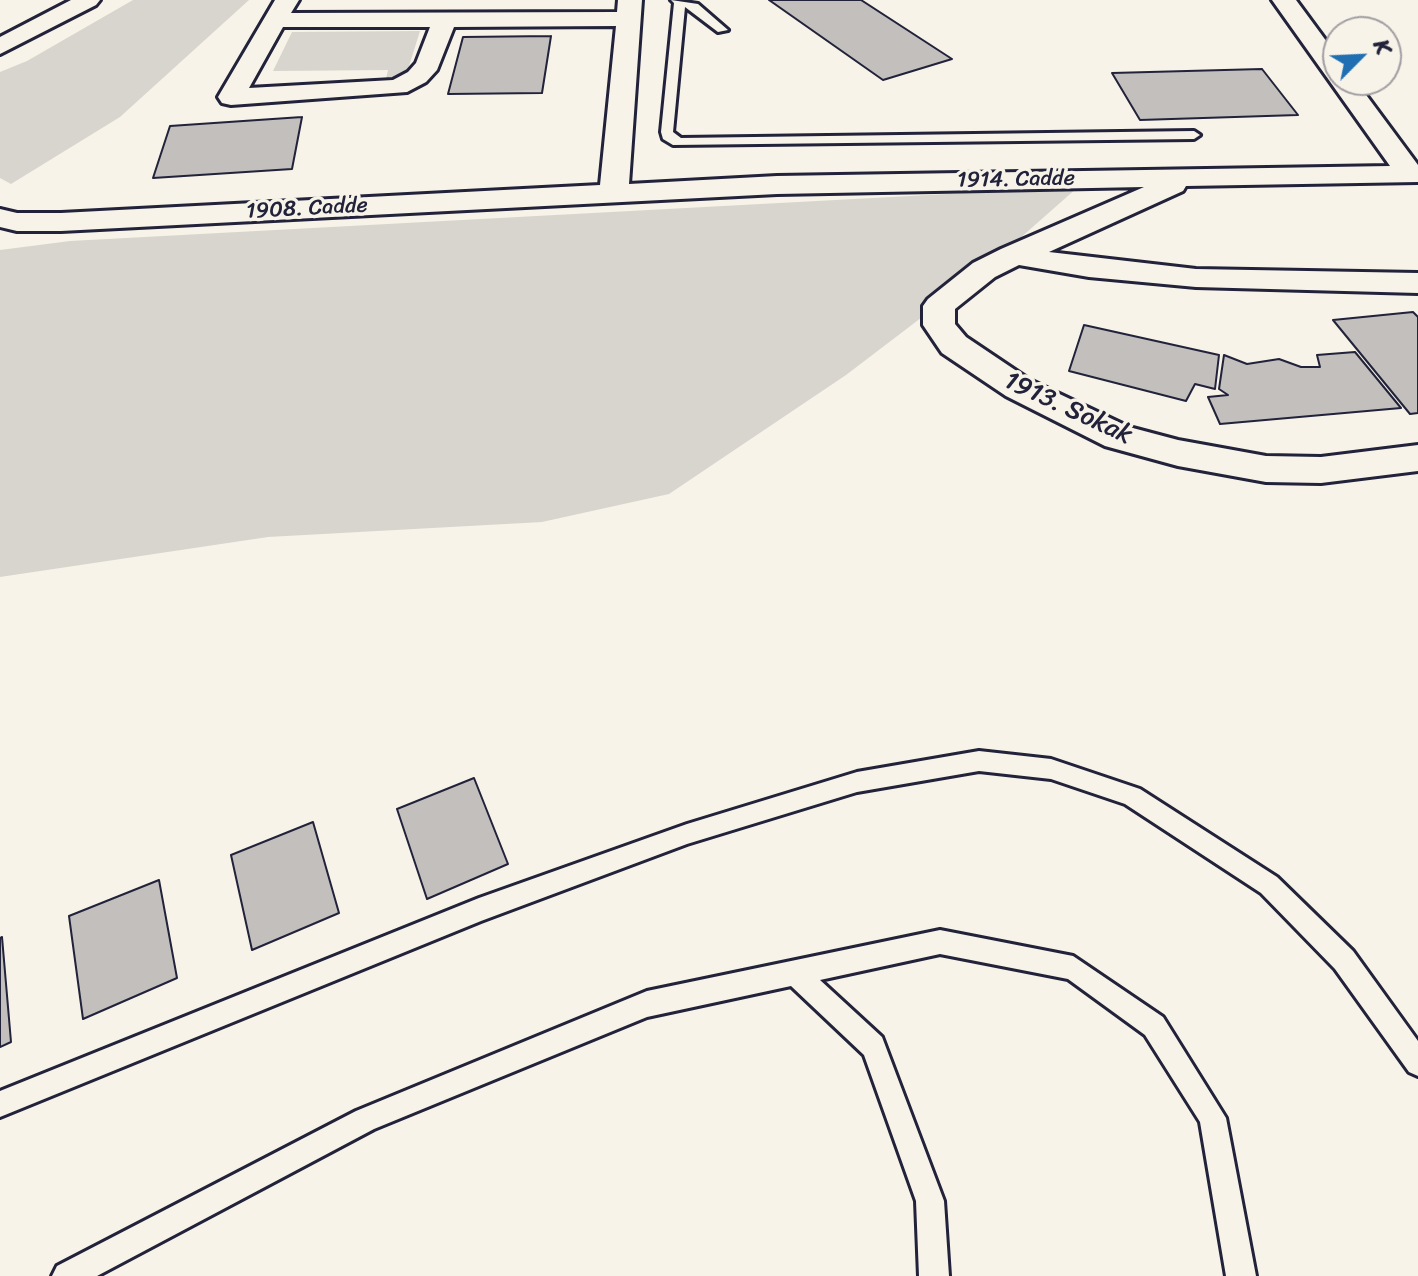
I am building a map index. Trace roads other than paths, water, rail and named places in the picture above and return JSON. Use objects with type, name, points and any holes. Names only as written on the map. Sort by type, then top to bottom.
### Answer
[{"type":"street","points":[[0,47],[88,0]]},
{"type":"street","points":[[1284,0],[1322,53]]},
{"type":"street","points":[[444,20],[428,65],[417,77],[398,87],[231,97],[281,10],[444,20],[629,10],[614,191]]},
{"type":"street","points":[[1354,96],[1414,174]]},
{"type":"street","name":"1914. Cadde","points":[[614,191],[1193,176],[1414,174]]},
{"type":"street","name":"1913. Sokak","points":[[1193,176],[1012,255],[953,292],[939,306],[939,325],[954,345],[982,367],[1118,437],[1178,453],[1266,469],[1321,470],[1418,458]]},
{"type":"street","name":"1908. Cadde","points":[[0,218],[50,223],[614,191]]},
{"type":"street","points":[[1012,255],[1089,268],[1196,278],[1418,283]]},
{"type":"lane","points":[[722,30],[687,2],[667,132],[678,142],[1194,135]]},
{"type":"lane","points":[[0,1104],[479,910],[687,834],[857,782],[979,761],[1051,769],[1132,796],[1269,885],[1344,960],[1418,1063]]},
{"type":"lane","points":[[67,1276],[365,1120],[647,1004],[940,942],[1073,968],[1154,1026],[1213,1118],[1241,1276]]},
{"type":"lane","points":[[796,974],[873,1046],[930,1201],[934,1276]]}]
